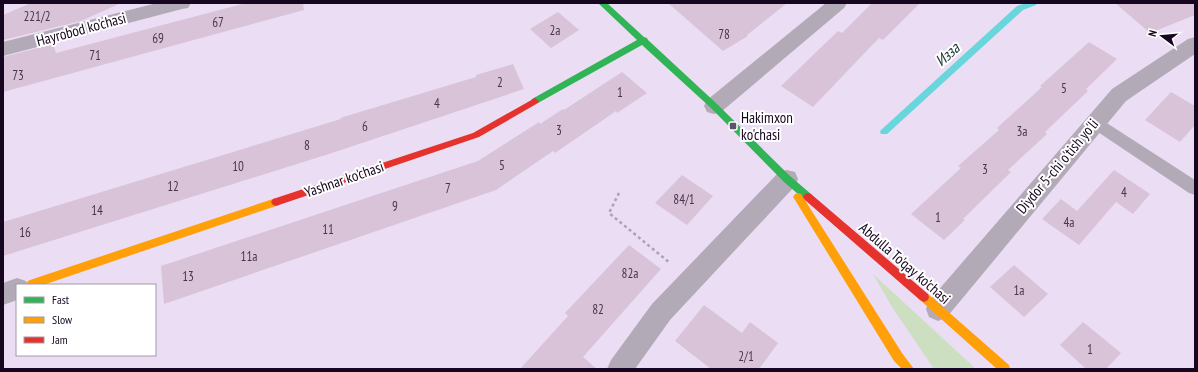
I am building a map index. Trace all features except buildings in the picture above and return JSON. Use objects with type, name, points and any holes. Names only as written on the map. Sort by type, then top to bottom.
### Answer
[{"type":"street","name":"Hayrobod ko'chasi","points":[[3,50],[182,3]]},
{"type":"street","name":"Abdulla To'qay ko'chasi","points":[[602,3],[714,106],[786,179],[938,309],[1005,369]]},
{"type":"street","points":[[714,106],[838,3]]},
{"type":"street","name":"Yashnar ko'chasi","points":[[33,284],[476,135],[644,40]]},
{"type":"street","name":"Diydor 5-chi o'tish yo'li","points":[[938,309],[1118,95],[1195,44]]},
{"type":"street","name":"Abdulla To'qay ko'chasi","points":[[786,179],[899,365]]},
{"type":"street","points":[[620,369],[661,312],[786,179]]},
{"type":"street","points":[[3,294],[16,289]]},
{"type":"lane","points":[[1094,122],[1195,188]]},
{"type":"path","points":[[619,193],[608,213],[691,279]]},
{"type":"green space","points":[[873,274],[976,369],[934,369],[892,307]]},
{"type":"waterway","name":"Изза","points":[[884,132],[1020,8],[1033,3]]},
{"type":"traffic: fast","points":[[602,3],[714,106],[787,179],[808,197]]},
{"type":"traffic: fast","points":[[535,101],[644,40]]},
{"type":"traffic: slow","points":[[798,197],[898,357],[909,369]]},
{"type":"traffic: slow","points":[[33,284],[276,202]]},
{"type":"traffic: slow","points":[[924,297],[1005,369]]},
{"type":"traffic: jam","points":[[276,202],[476,135],[535,101]]},
{"type":"traffic: jam","points":[[808,197],[924,297]]},
{"type":"place","name":"Hakimxon ko'chasi","points":[[733,126]]}]
